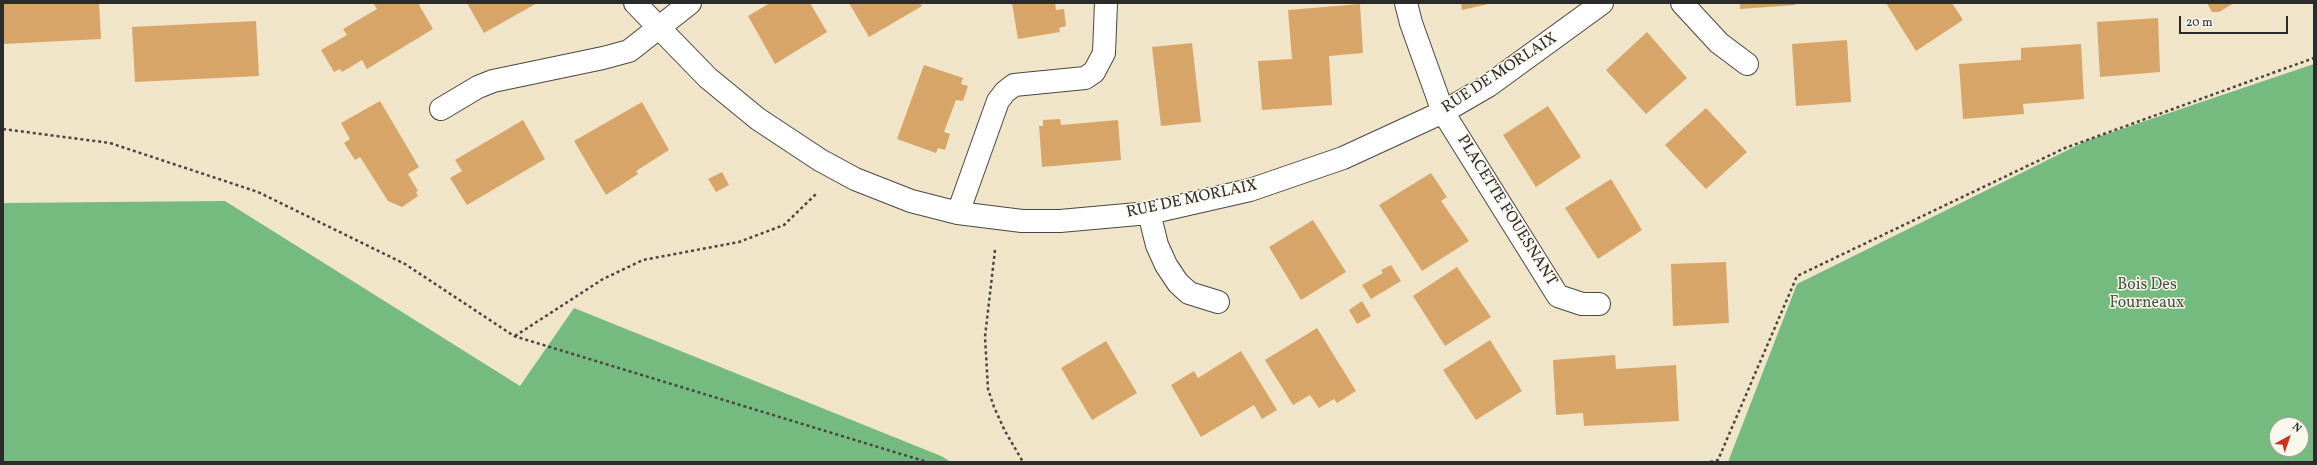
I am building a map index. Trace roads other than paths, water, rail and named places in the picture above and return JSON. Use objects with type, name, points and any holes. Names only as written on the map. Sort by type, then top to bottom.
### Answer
[{"type":"street","name":"RUE DE MORLAIX","points":[[635,3],[658,29],[708,78],[758,119],[820,160],[855,179],[911,201],[958,213],[1022,221],[1067,220],[1149,213],[1264,185],[1343,158],[1443,112],[1488,86],[1602,3]]},
{"type":"street","points":[[441,109],[478,87],[493,81],[603,58],[629,51],[690,3]]},
{"type":"street","points":[[958,213],[998,101],[1005,92],[1014,85],[1085,78],[1094,72],[1104,53],[1106,3]]},
{"type":"street","name":"PLACETTE FOUESNANT","points":[[1406,3],[1411,23],[1443,112],[1558,296],[1582,304],[1599,304]]},
{"type":"street","points":[[1682,3],[1719,43],[1748,64]]},
{"type":"street","points":[[1149,213],[1157,245],[1166,265],[1178,283],[1189,292],[1218,302]]},
{"type":"park label","name":"Bois Des Fourneaux","points":[[2147,295]]}]
